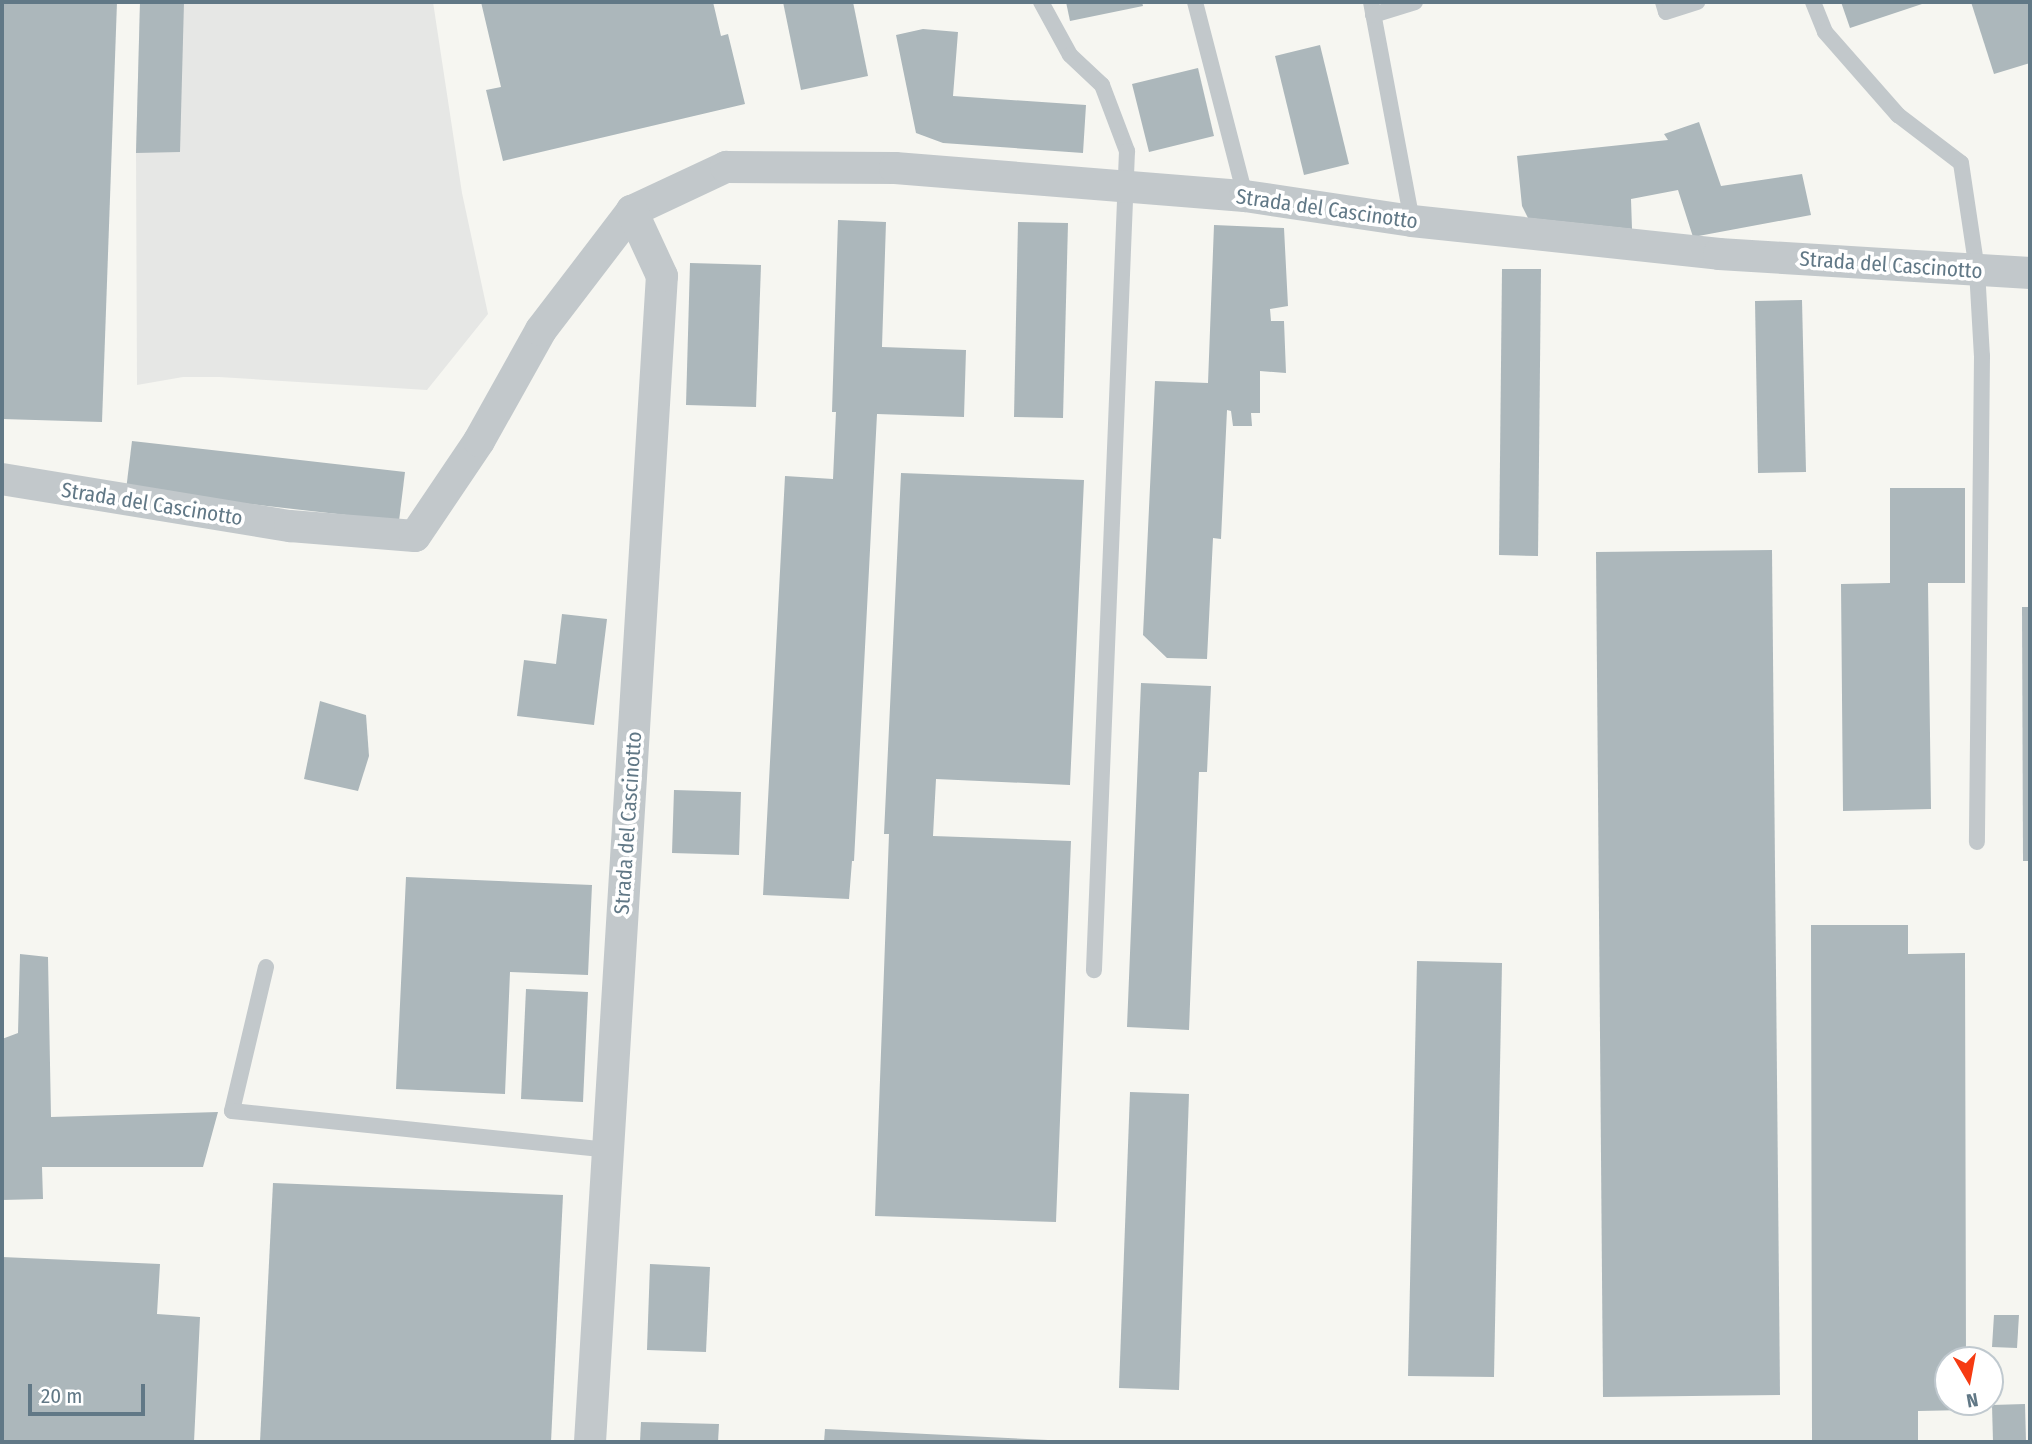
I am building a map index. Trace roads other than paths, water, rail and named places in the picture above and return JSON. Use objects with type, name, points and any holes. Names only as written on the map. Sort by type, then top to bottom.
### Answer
[{"type":"street","name":"Strada del Cascinotto","points":[[2,479],[290,526],[415,536],[479,441],[541,330],[632,211],[726,167],[895,168],[1245,196],[1412,221],[1719,254],[2030,273]]},
{"type":"street","name":"Strada del Cascinotto","points":[[590,1442],[662,276],[632,211]]},
{"type":"lane","points":[[1041,2],[1070,55],[1101,85],[1127,151],[1094,970]]},
{"type":"lane","points":[[1195,2],[1245,196]]},
{"type":"lane","points":[[1412,221],[1372,8],[1415,2]]},
{"type":"lane","points":[[1663,2],[1666,12],[1697,2]]},
{"type":"lane","points":[[1813,2],[1825,32],[1898,115],[1961,163],[1978,270],[1982,356],[1977,842]]},
{"type":"lane","points":[[266,967],[232,1111],[608,1150]]}]
